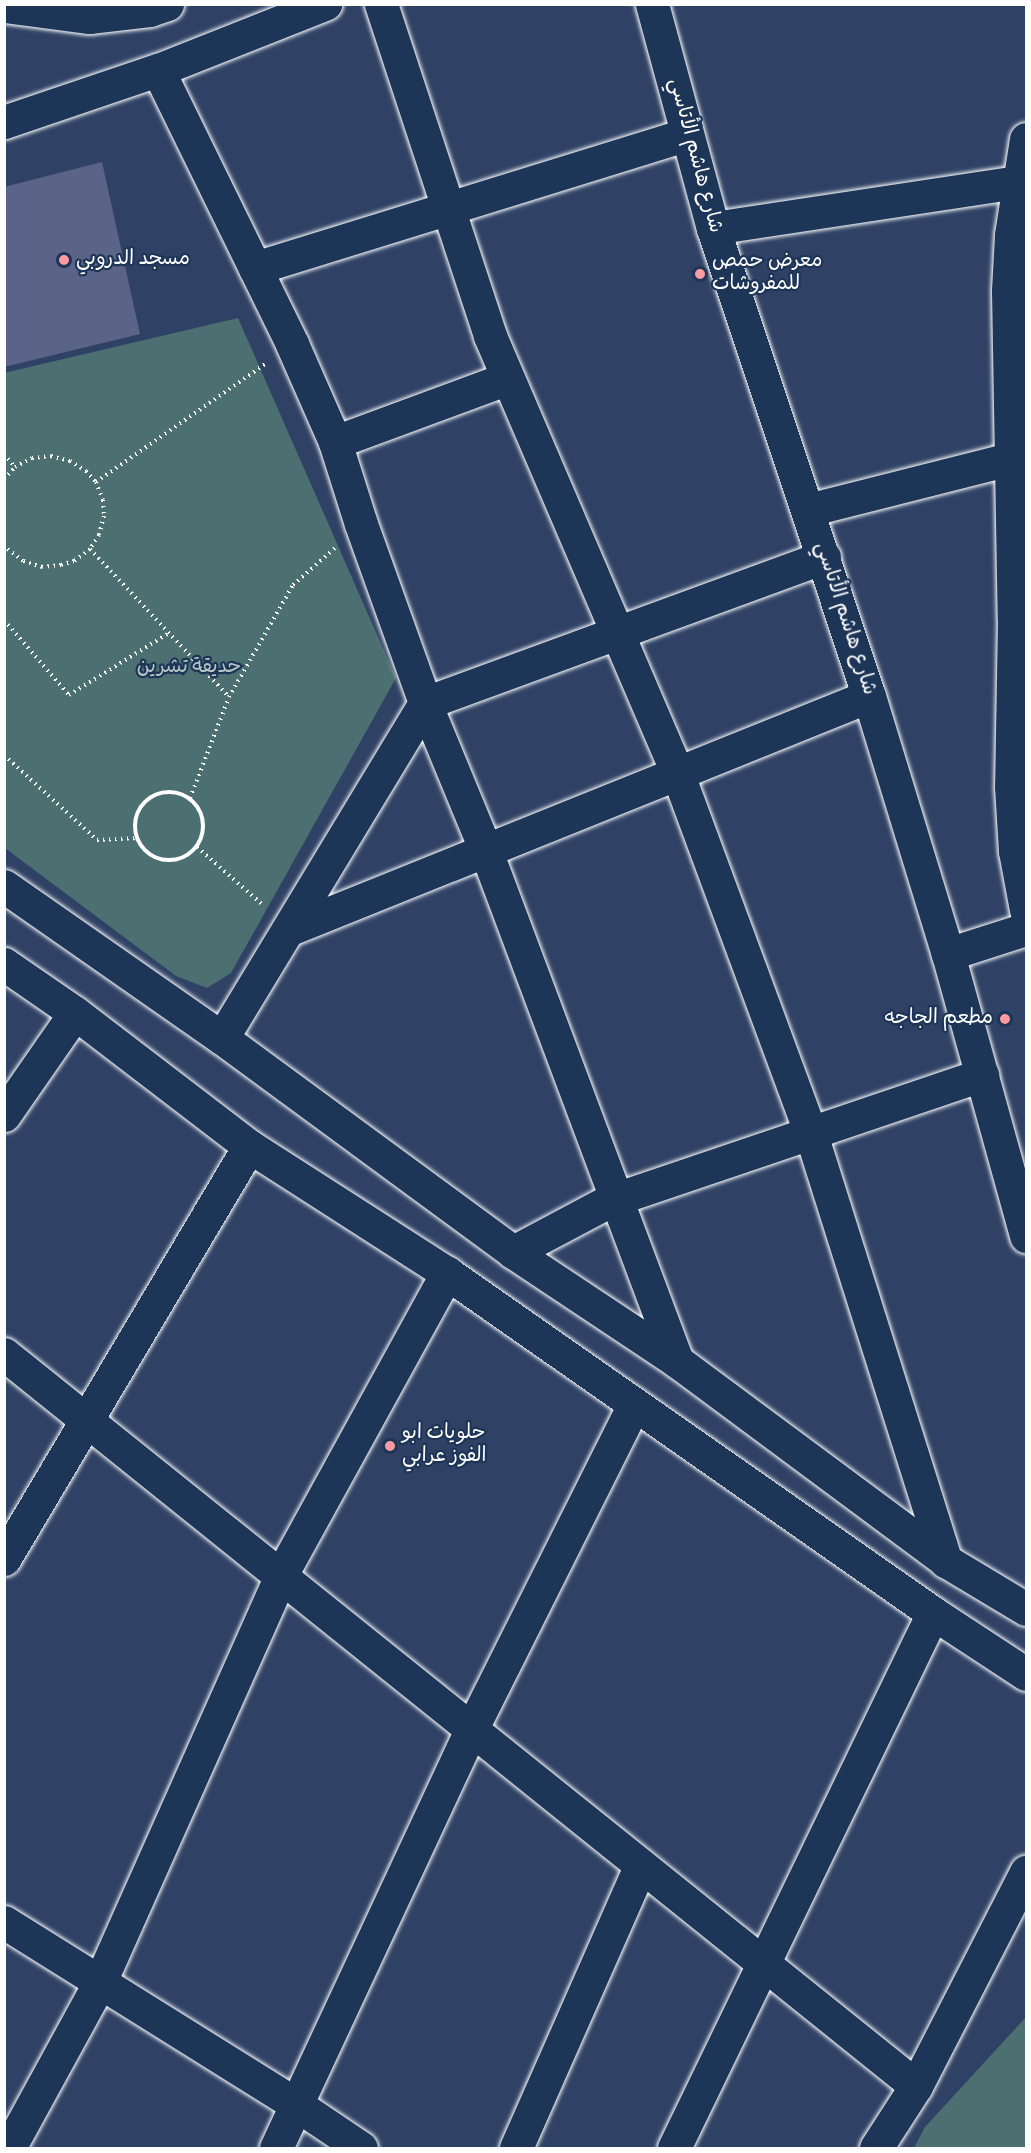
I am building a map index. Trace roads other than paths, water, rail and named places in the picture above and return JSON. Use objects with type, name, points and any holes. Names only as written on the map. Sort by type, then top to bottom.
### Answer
[{"type":"main road","points":[[4,6],[95,11],[150,10],[166,4]]},
{"type":"main road","points":[[4,122],[158,70],[325,4]]},
{"type":"main road","points":[[381,4],[490,336],[677,772],[811,1134],[946,1561]]},
{"type":"main road","name":"شارع هاشم الأتاسي","points":[[652,4],[713,228],[869,696],[948,954],[1026,1236]]},
{"type":"main road","points":[[158,70],[292,344],[335,442],[361,524],[425,703],[486,851],[677,1361]]},
{"type":"main road","points":[[255,268],[687,134]]},
{"type":"main road","points":[[1026,139],[1018,182],[1008,291],[1019,457],[1020,618],[1011,786],[1021,850],[1026,910]]},
{"type":"main road","points":[[713,228],[1018,182]]},
{"type":"main road","points":[[335,442],[508,378]]},
{"type":"main road","points":[[808,510],[1019,457]]},
{"type":"main road","points":[[222,1038],[425,703],[824,557]]},
{"type":"main road","points":[[290,928],[869,696]]},
{"type":"main road","points":[[4,886],[222,1038],[513,1252],[677,1361],[946,1561],[1026,1609]]},
{"type":"main road","points":[[948,954],[1026,929]]},
{"type":"main road","points":[[4,964],[75,1013],[249,1146],[447,1273],[933,1613],[1026,1674]]},
{"type":"main road","points":[[4,1115],[75,1013]]},
{"type":"main road","points":[[513,1252],[616,1199],[982,1075]]},
{"type":"main road","points":[[4,1559],[249,1146]]},
{"type":"main road","points":[[9,2148],[100,1982],[280,1575],[447,1273]]},
{"type":"main road","points":[[4,1354],[916,2086]]},
{"type":"main road","points":[[276,2148],[471,1728],[634,1404]]},
{"type":"main road","points":[[674,2148],[762,1962],[933,1613]]},
{"type":"main road","points":[[516,2148],[641,1865]]},
{"type":"main road","points":[[876,2148],[916,2086],[1026,1872]]},
{"type":"main road","points":[[4,1922],[297,2104],[361,2148]]},
{"type":"place","name":"مسجد الدروبي","points":[[64,260]]},
{"type":"place","name":"معرض حمص للمفروشات","points":[[700,274]]},
{"type":"place","name":"مطعم الجاجه","points":[[1005,1019]]},
{"type":"place","name":"حلويات ابو الفوز عرابي","points":[[390,1446]]},
{"type":"park label","name":"حديقة تشرين","points":[[189,668]]}]
